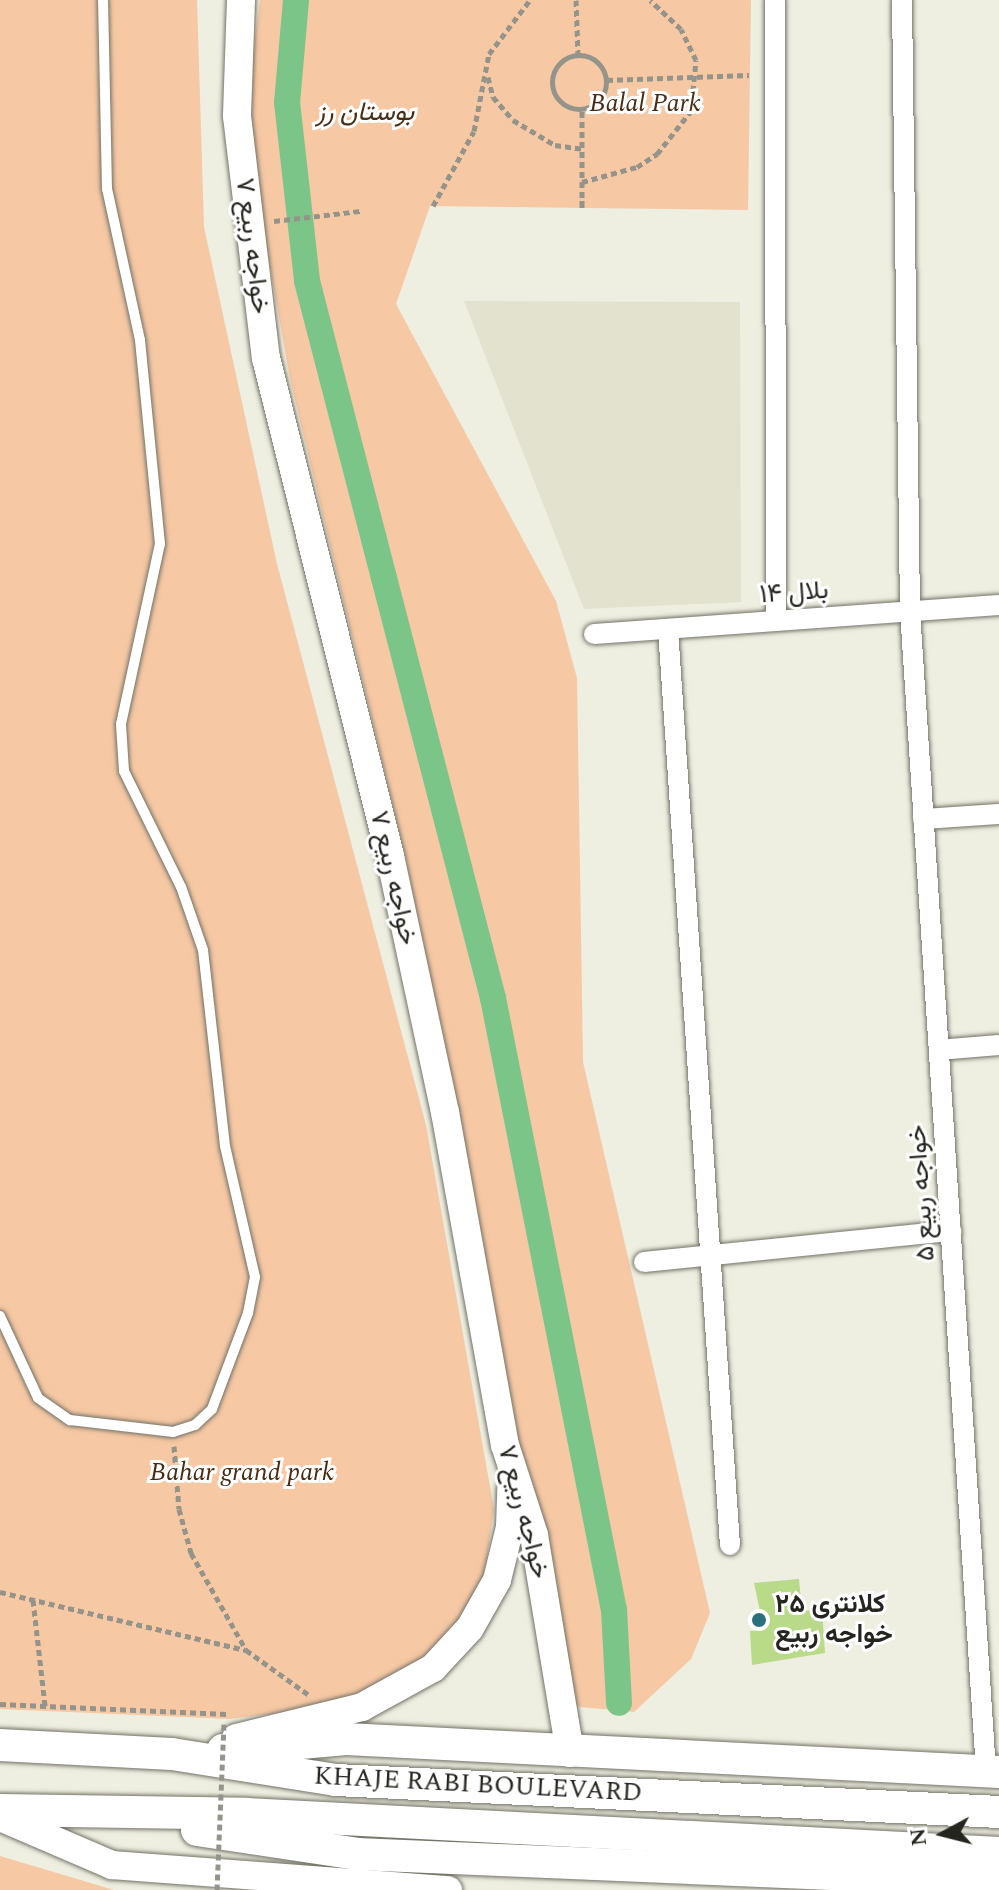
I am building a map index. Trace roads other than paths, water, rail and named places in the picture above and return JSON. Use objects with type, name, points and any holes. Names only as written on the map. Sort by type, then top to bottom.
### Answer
[{"type":"main road","points":[[172,1754],[346,1739],[570,1753],[993,1772]]},
{"type":"main road","name":"KHAJE RABI BOULEVARD","points":[[0,1745],[172,1754],[336,1780],[999,1812]]},
{"type":"main road","name":"KHAJE RABI BOULEVARD","points":[[0,1810],[83,1814],[246,1814],[954,1850],[996,1876]]},
{"type":"main road","points":[[83,1814],[357,1854],[996,1876]]},
{"type":"street","name":"خواجه ربیع ۷","points":[[241,0],[237,116],[266,358],[390,856],[445,1112],[505,1445],[534,1535],[570,1753]]},
{"type":"street","points":[[775,0],[776,621]]},
{"type":"street","name":"خواجه ربیع ۵","points":[[902,0],[910,611],[951,1231],[993,1772]]},
{"type":"street","name":"بلال ۱۴","points":[[594,634],[999,605]]},
{"type":"street","points":[[668,629],[713,1254],[730,1545]]},
{"type":"street","points":[[923,819],[999,814]]},
{"type":"street","points":[[939,1050],[998,1045]]},
{"type":"street","points":[[644,1262],[951,1231]]},
{"type":"street","points":[[172,1754],[362,1707],[433,1668],[470,1628],[497,1580],[512,1499],[505,1445]]},
{"type":"street","points":[[0,1817],[112,1865],[448,1890]]},
{"type":"lane","points":[[0,1316],[38,1398],[70,1420],[173,1432],[195,1425],[212,1409],[248,1313],[255,1277],[225,1146],[203,950],[181,887],[124,771],[121,724],[160,544],[140,340],[107,189],[103,0]]},
{"type":"waterway","points":[[296,0],[287,102],[307,281],[493,998],[614,1610],[619,1703]]},
{"type":"place","name":"کلانتری ٢۵ خواجه ربیع","points":[[759,1620]]},
{"type":"park label","name":"Balal Park","points":[[645,104]]},
{"type":"park label","name":"بوستان رز","points":[[365,113]]},
{"type":"park label","name":"Bahar grand park","points":[[242,1473]]}]
